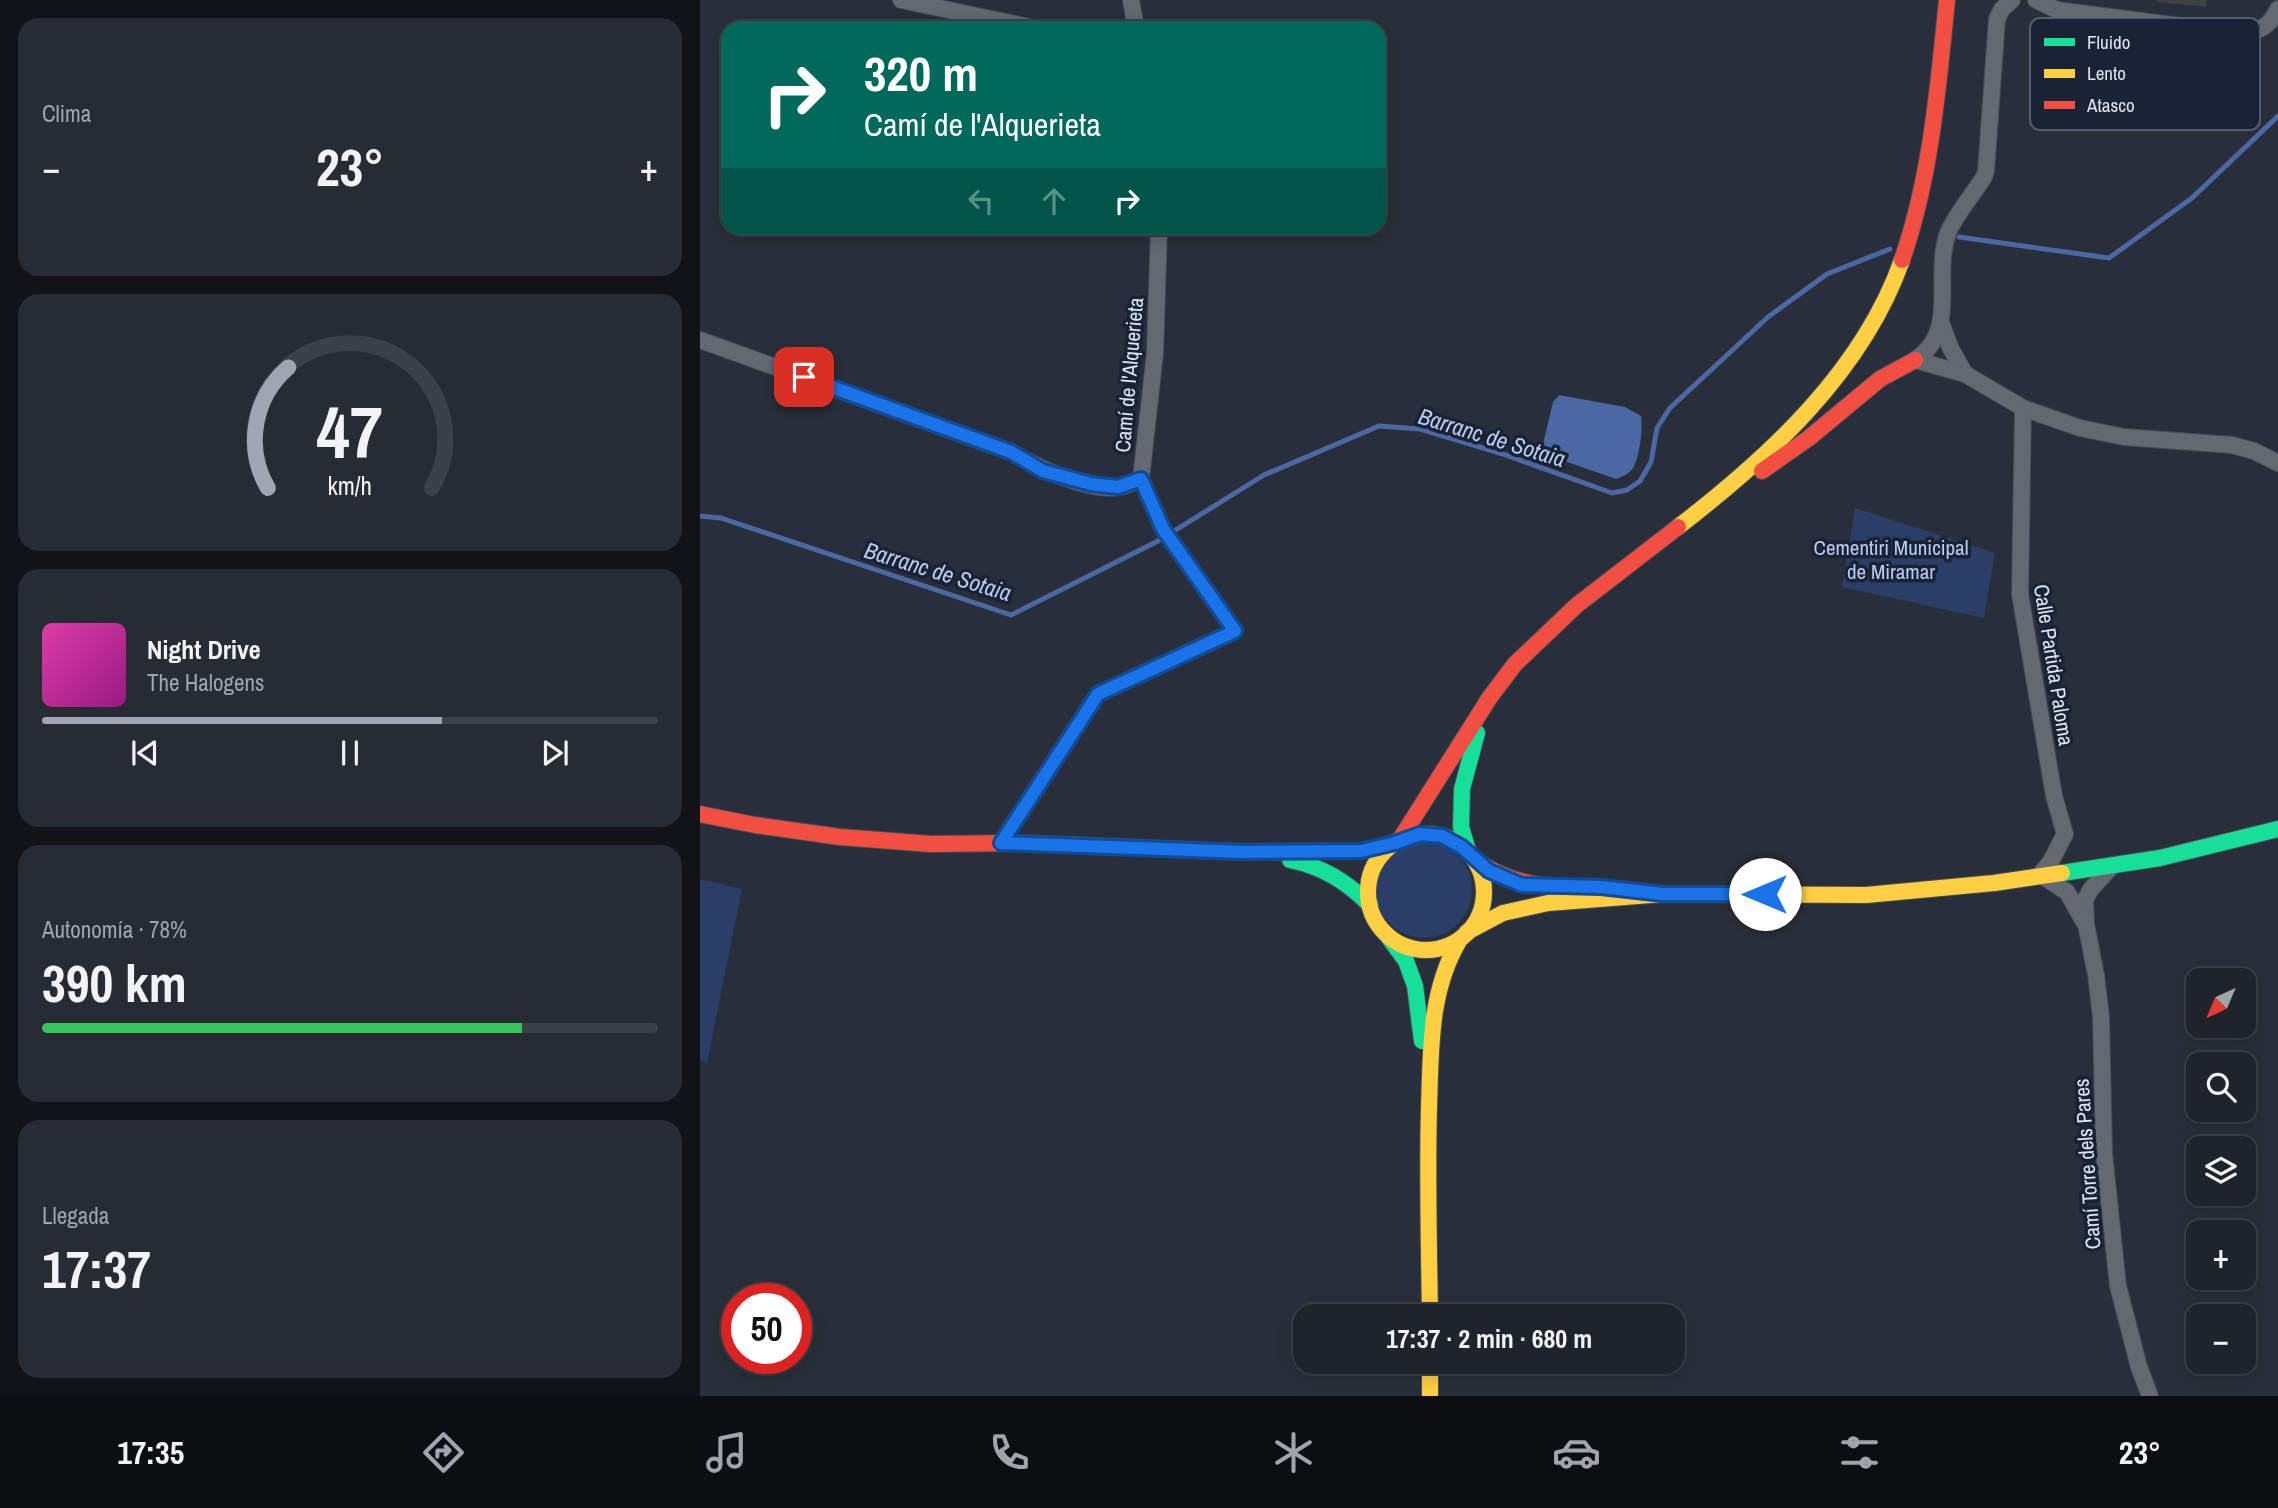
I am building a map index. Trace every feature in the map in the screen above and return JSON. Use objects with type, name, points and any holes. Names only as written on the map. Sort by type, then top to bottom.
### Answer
[{"type":"main road","points":[[1370,905],[1369,880],[1379,857],[1397,842],[1452,760],[1489,698],[1514,664],[1587,596],[1725,488],[1783,438],[1820,399],[1856,350],[1889,288],[1913,229],[1931,136],[1947,0]]},
{"type":"main road","points":[[1725,488],[1752,477],[1788,454],[1880,379],[1915,360]]},
{"type":"main road","points":[[1430,1304],[1429,1125],[1433,1023],[1439,986],[1447,960],[1473,927],[1482,907],[1483,881],[1461,827],[1462,789],[1489,698]]},
{"type":"main road","points":[[700,814],[840,837],[931,844],[1001,843],[1243,852],[1361,851],[1420,834],[1442,836],[1462,847],[1489,871],[1522,885],[1601,887],[1663,894]]},
{"type":"main road","points":[[1386,933],[1403,945],[1422,950],[1448,946],[1503,913],[1548,903],[1663,894],[1866,895],[1994,883],[2160,858],[2278,829]]},
{"type":"main road","points":[[1243,852],[1313,864],[1348,882],[1370,905],[1379,926],[1406,961],[1415,986],[1421,1018],[1429,1125]]},
{"type":"main road","points":[[1430,1374],[1430,1396]]},
{"type":"street","points":[[901,0],[1001,21]]},
{"type":"street","points":[[1131,0],[1135,21]]},
{"type":"street","points":[[1965,374],[1950,347],[1942,325],[1942,265],[1949,230],[1986,171],[1997,19],[2001,9],[2012,0]]},
{"type":"street","points":[[2036,0],[2057,10],[2119,18]]},
{"type":"street","points":[[2260,30],[2270,23],[2278,9]]},
{"type":"street","points":[[1986,171],[1996,185]]},
{"type":"street","name":"Camí de l'Alquerieta","points":[[1001,843],[1098,694],[1235,631],[1163,529],[1141,479],[1155,353],[1159,235]]},
{"type":"street","points":[[1915,360],[1932,347],[1942,325]]},
{"type":"street","points":[[700,340],[1011,452],[1043,471],[1091,484],[1118,487],[1141,479]]},
{"type":"street","points":[[1915,360],[1965,374],[2023,408],[2102,433],[2141,439],[2232,445],[2255,451],[2278,463]]},
{"type":"street","name":"Calle Partida Paloma","points":[[2023,408],[2020,594],[2054,796],[2065,834],[2040,876]]},
{"type":"street","name":"Camí Torre dels Pares","points":[[2113,865],[2091,889],[2085,900],[2085,924],[2096,975],[2101,1017],[2104,1153],[2118,1286],[2139,1367],[2150,1396]]},
{"type":"street","name":"Camí Torre dels Pares","points":[[2040,876],[2067,892],[2085,924]]},
{"type":"green space","name":"Cementiri Municipal de Miramar","points":[[1855,508],[1995,553],[1984,618],[1842,587]]},
{"type":"green space","points":[[1424,842],[1442,845],[1458,856],[1469,872],[1472,890],[1469,908],[1458,924],[1442,935],[1424,938],[1406,935],[1390,924],[1379,908],[1376,890],[1379,872],[1390,856],[1406,845]]},
{"type":"green space","points":[[700,879],[742,889],[707,1063],[700,1061]]},
{"type":"shaded area","points":[[1559,395],[1625,407],[1641,416],[1639,448],[1630,471],[1616,479],[1547,455],[1542,448],[1553,402]]},
{"type":"waterway","name":"Barranc de Sotaia","points":[[1959,237],[2109,258],[2192,198],[2278,116]]},
{"type":"waterway","name":"Barranc de Sotaia","points":[[700,516],[721,518],[1011,615],[1158,541],[1264,475],[1379,426],[1420,429],[1503,454],[1612,493],[1627,490],[1640,481],[1651,462],[1657,428],[1670,408],[1768,317],[1827,274],[1890,249]]},
{"type":"traffic: fast","points":[[1469,854],[1461,827],[1462,789],[1477,733]]},
{"type":"traffic: fast","points":[[2062,873],[2160,858],[2278,829]]},
{"type":"traffic: fast","points":[[1290,860],[1333,876],[1370,905]]},
{"type":"traffic: fast","points":[[1389,938],[1406,961],[1415,986],[1422,1041]]},
{"type":"traffic: slow","points":[[1678,527],[1746,471],[1810,409],[1863,339],[1885,300],[1902,260]]},
{"type":"traffic: slow","points":[[1426,834],[1448,839],[1467,851],[1479,870],[1484,892],[1479,914],[1467,933],[1448,945],[1426,950],[1404,945],[1385,933],[1373,914],[1368,892],[1373,870],[1385,851],[1404,839],[1426,834]]},
{"type":"traffic: slow","points":[[1121,847],[1243,852],[1361,851],[1395,843]]},
{"type":"traffic: slow","points":[[1467,932],[1503,913],[1548,903],[1663,894],[1866,895],[1994,883],[2062,873]]},
{"type":"traffic: slow","points":[[1430,1304],[1428,1159],[1431,1043],[1442,980],[1459,941]]},
{"type":"traffic: slow","points":[[1430,1374],[1430,1396]]},
{"type":"traffic: jam","points":[[1902,260],[1927,164],[1947,0]]},
{"type":"traffic: jam","points":[[1762,471],[1809,438],[1880,379],[1915,360]]},
{"type":"traffic: jam","points":[[1399,841],[1490,697],[1515,664],[1577,605],[1678,527]]},
{"type":"traffic: jam","points":[[700,814],[840,837],[931,844],[1018,843],[1121,847]]},
{"type":"traffic: jam","points":[[1475,860],[1521,881],[1551,886],[1602,887]]},
{"type":"route","points":[[804,377],[1011,452],[1043,471],[1091,484],[1118,487],[1141,479],[1163,529],[1235,631],[1098,694],[1001,843],[1243,852],[1361,851],[1420,834],[1442,836],[1462,847],[1489,871],[1522,885],[1601,887],[1663,894],[1765,894]]}]
